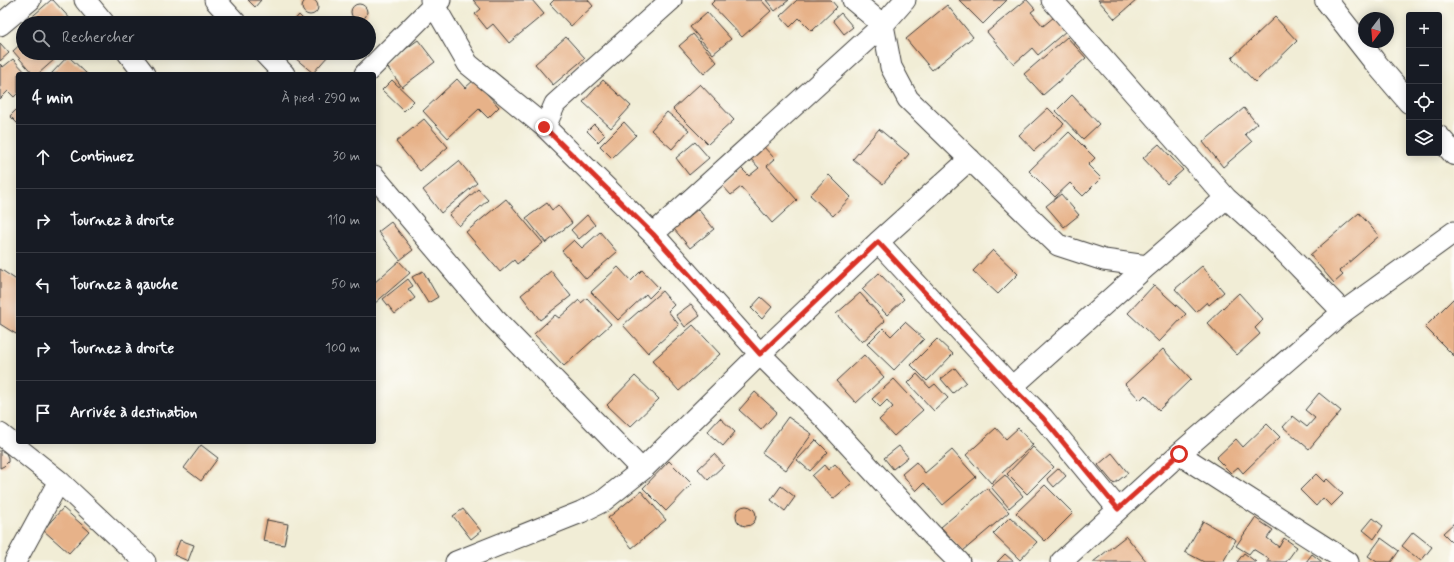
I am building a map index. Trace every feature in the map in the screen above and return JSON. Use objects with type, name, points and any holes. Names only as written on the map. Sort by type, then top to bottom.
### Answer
[{"type":"main road","points":[[1326,0],[1374,61],[1406,98]]},
{"type":"main road","points":[[1442,140],[1454,154]]},
{"type":"street","points":[[0,25],[30,0]]},
{"type":"street","points":[[85,0],[98,16]]},
{"type":"street","points":[[215,0],[230,16]]},
{"type":"street","points":[[544,127],[555,104],[671,0]]},
{"type":"street","points":[[853,0],[883,25],[891,67],[908,99],[1058,245],[1104,260],[1147,266]]},
{"type":"street","points":[[653,234],[883,25],[905,0]]},
{"type":"street","points":[[1052,0],[1226,198],[1274,241],[1343,312]]},
{"type":"street","points":[[367,72],[435,2],[468,64],[544,127],[653,234],[760,354],[823,417],[927,530],[959,562]]},
{"type":"street","points":[[133,60],[142,72]]},
{"type":"street","points":[[271,60],[282,72]]},
{"type":"street","points":[[456,562],[581,512],[603,501],[642,470],[760,354],[878,242],[970,159]]},
{"type":"street","points":[[376,178],[494,318],[642,470]]},
{"type":"street","points":[[1012,387],[1147,266],[1226,198]]},
{"type":"street","points":[[1061,562],[1179,454],[1343,312],[1454,232]]},
{"type":"street","points":[[878,242],[1012,387],[1043,418],[1118,509]]},
{"type":"street","points":[[0,434],[58,481],[145,562]]},
{"type":"street","points":[[1179,454],[1348,562]]},
{"type":"street","points":[[15,562],[58,481]]},
{"type":"building","points":[[310,-1],[317,4],[318,7],[313,14],[310,15],[303,10],[302,7],[307,0]]},
{"type":"building","points":[[51,0],[53,0],[68,16],[33,16]]},
{"type":"building","points":[[248,0],[261,0],[255,7]]},
{"type":"building","points":[[473,0],[532,0],[544,14],[509,43],[493,24],[487,29],[475,14],[481,9]]},
{"type":"building","points":[[554,0],[588,0],[593,6],[571,26],[550,4]]},
{"type":"building","points":[[715,0],[761,0],[771,11],[742,37],[711,4]]},
{"type":"building","points":[[766,0],[789,0],[775,11]]},
{"type":"building","points":[[797,0],[831,0],[837,7],[812,31],[799,18],[790,27],[780,16]]},
{"type":"building","points":[[959,0],[1007,0],[983,24]]},
{"type":"building","points":[[1026,0],[1035,9],[1031,12],[1043,26],[1054,17],[1066,31],[1038,55],[1032,48],[1014,64],[987,32]]},
{"type":"building","points":[[1098,0],[1137,0],[1115,19]]},
{"type":"building","points":[[356,4],[362,4],[367,9],[366,16],[351,15],[351,9]]},
{"type":"building","points":[[947,5],[973,37],[932,70],[906,39]]},
{"type":"building","points":[[707,12],[731,39],[713,54],[690,27]]},
{"type":"building","points":[[841,13],[853,27],[844,34],[833,20]]},
{"type":"building","points":[[1275,17],[1297,41],[1255,82],[1232,58]]},
{"type":"building","points":[[693,34],[717,62],[704,74],[679,46]]},
{"type":"building","points":[[566,37],[585,58],[553,85],[535,64]]},
{"type":"building","points":[[1067,37],[1086,58],[1043,95],[1024,74]]},
{"type":"building","points":[[418,40],[435,62],[402,87],[385,64]]},
{"type":"building","points":[[0,43],[9,53],[0,61]]},
{"type":"building","points":[[13,59],[25,72],[16,72],[16,95],[14,97],[8,91],[0,99],[0,64],[3,67]]},
{"type":"building","points":[[21,60],[54,60],[40,72],[31,72]]},
{"type":"building","points":[[64,60],[72,60],[85,72],[53,72]]},
{"type":"building","points":[[297,60],[324,60],[314,72],[312,72]]},
{"type":"building","points":[[457,79],[465,88],[474,80],[499,107],[488,118],[479,109],[448,138],[423,111]]},
{"type":"building","points":[[392,80],[414,101],[404,111],[382,90]]},
{"type":"building","points":[[603,80],[631,106],[611,128],[583,102]]},
{"type":"building","points":[[700,84],[734,120],[708,144],[673,109]]},
{"type":"building","points":[[1072,95],[1099,124],[1083,139],[1056,111]]},
{"type":"building","points":[[1048,108],[1064,124],[1034,151],[1019,135]]},
{"type":"building","points":[[1244,108],[1257,124],[1245,134],[1252,142],[1223,167],[1203,142]]},
{"type":"building","points":[[16,110],[16,122],[10,116]]},
{"type":"building","points":[[667,112],[689,130],[672,149],[651,130]]},
{"type":"building","points":[[424,119],[448,147],[420,171],[396,142]]},
{"type":"building","points":[[624,122],[636,135],[612,158],[600,146]]},
{"type":"building","points":[[594,124],[605,135],[598,142],[587,131]]},
{"type":"building","points":[[879,129],[909,154],[883,184],[853,159]]},
{"type":"building","points":[[1069,132],[1095,158],[1088,165],[1101,178],[1083,196],[1070,183],[1055,197],[1029,171]]},
{"type":"building","points":[[695,142],[709,158],[689,175],[676,158]]},
{"type":"building","points":[[1159,144],[1183,170],[1167,184],[1143,158]]},
{"type":"building","points":[[762,145],[775,159],[767,166],[797,200],[772,223],[741,187],[731,195],[722,185],[741,168],[749,176],[759,168],[749,157]]},
{"type":"building","points":[[459,161],[477,183],[441,213],[423,190]]},
{"type":"building","points":[[829,175],[851,197],[833,216],[810,195]]},
{"type":"building","points":[[478,189],[488,200],[459,226],[449,215]]},
{"type":"building","points":[[1061,194],[1079,215],[1064,227],[1046,206]]},
{"type":"building","points":[[506,199],[543,243],[517,264],[514,260],[500,272],[466,232]]},
{"type":"building","points":[[547,203],[552,210],[558,205],[572,223],[546,243],[526,218]]},
{"type":"building","points":[[698,209],[714,229],[690,248],[674,229]]},
{"type":"building","points":[[1359,213],[1379,236],[1339,271],[1343,275],[1334,283],[1310,255]]},
{"type":"building","points":[[587,215],[595,225],[579,239],[571,230]]},
{"type":"building","points":[[391,222],[413,250],[400,260],[378,232]]},
{"type":"building","points":[[600,232],[617,252],[586,279],[562,251],[574,240],[582,248]]},
{"type":"building","points":[[993,250],[1018,274],[998,294],[973,271]]},
{"type":"building","points":[[399,261],[410,273],[376,302],[376,281]]},
{"type":"building","points":[[1202,266],[1224,292],[1209,305],[1207,302],[1196,312],[1175,289]]},
{"type":"building","points":[[618,267],[631,281],[642,270],[659,288],[649,298],[646,294],[618,320],[591,292]]},
{"type":"building","points":[[0,269],[16,280],[16,334],[0,324]]},
{"type":"building","points":[[423,271],[438,297],[428,303],[412,277]]},
{"type":"building","points":[[551,271],[571,296],[540,320],[521,295]]},
{"type":"building","points":[[879,273],[904,299],[887,315],[862,289]]},
{"type":"building","points":[[408,279],[413,286],[408,289],[415,298],[395,314],[383,299]]},
{"type":"building","points":[[1154,285],[1186,314],[1159,342],[1128,313]]},
{"type":"building","points":[[662,291],[674,305],[668,311],[679,325],[648,353],[623,325]]},
{"type":"building","points":[[860,293],[885,321],[862,342],[836,314]]},
{"type":"building","points":[[1239,293],[1263,320],[1255,328],[1260,334],[1237,355],[1207,323]]},
{"type":"building","points":[[761,297],[772,307],[762,319],[751,308]]},
{"type":"building","points":[[587,298],[611,324],[564,366],[534,334],[555,315],[559,318],[579,300],[581,303]]},
{"type":"building","points":[[1454,298],[1454,356],[1425,327]]},
{"type":"building","points":[[691,304],[700,316],[685,327],[676,315]]},
{"type":"building","points":[[905,322],[924,339],[894,370],[867,344],[883,328],[891,336]]},
{"type":"building","points":[[693,325],[720,354],[679,391],[652,361]]},
{"type":"building","points":[[937,339],[953,354],[927,381],[911,365]]},
{"type":"building","points":[[1163,349],[1191,379],[1159,410],[1145,395],[1140,400],[1125,384]]},
{"type":"building","points":[[864,355],[884,377],[856,403],[836,381]]},
{"type":"building","points":[[955,368],[966,382],[953,393],[941,379]]},
{"type":"building","points":[[917,374],[930,388],[935,384],[948,398],[934,411],[908,383]]},
{"type":"building","points":[[635,376],[659,399],[630,427],[607,405]]},
{"type":"building","points":[[894,379],[923,410],[894,436],[879,420],[893,407],[887,400],[880,407],[872,399]]},
{"type":"building","points":[[755,392],[777,412],[761,430],[739,410]]},
{"type":"building","points":[[1319,393],[1341,411],[1309,449],[1283,427],[1293,416],[1307,427],[1315,418],[1305,410]]},
{"type":"building","points":[[788,417],[812,434],[786,470],[762,453]]},
{"type":"building","points":[[720,418],[735,432],[723,446],[707,432]]},
{"type":"building","points":[[1267,424],[1280,437],[1243,473],[1238,467],[1231,473],[1216,458],[1236,439],[1243,447]]},
{"type":"building","points":[[996,428],[1006,439],[1018,428],[1033,445],[991,483],[966,455]]},
{"type":"building","points":[[816,440],[828,452],[810,471],[797,460]]},
{"type":"building","points":[[201,445],[218,458],[201,481],[184,468]]},
{"type":"building","points":[[899,446],[908,457],[893,469],[884,458]]},
{"type":"building","points":[[1033,447],[1054,467],[1027,494],[1007,474]]},
{"type":"building","points":[[0,450],[6,453],[8,462],[0,468]]},
{"type":"building","points":[[952,450],[976,477],[943,505],[924,483],[916,491],[902,474],[916,462],[925,473]]},
{"type":"building","points":[[1112,453],[1128,473],[1114,484],[1098,465]]},
{"type":"building","points":[[714,454],[724,465],[708,480],[698,469]]},
{"type":"building","points":[[669,461],[692,484],[666,511],[643,488]]},
{"type":"building","points":[[835,464],[852,483],[833,499],[812,476],[824,465],[828,470]]},
{"type":"building","points":[[1059,468],[1066,476],[1054,487],[1047,479]]},
{"type":"building","points":[[1316,474],[1324,482],[1327,479],[1343,494],[1331,506],[1323,498],[1316,506],[1300,490]]},
{"type":"building","points":[[1005,475],[1023,496],[1009,508],[991,487]]},
{"type":"building","points":[[1045,485],[1073,513],[1045,541],[1016,513]]},
{"type":"building","points":[[781,486],[795,497],[785,511],[771,500]]},
{"type":"building","points":[[987,488],[1009,512],[963,551],[941,527]]},
{"type":"building","points":[[641,491],[666,520],[632,548],[608,518]]},
{"type":"building","points":[[742,506],[750,506],[756,512],[756,520],[750,526],[742,526],[736,520],[736,512]]},
{"type":"building","points":[[63,508],[89,531],[69,553],[43,530]]},
{"type":"building","points":[[463,509],[481,531],[471,539],[453,516]]},
{"type":"building","points":[[1010,517],[1037,542],[1020,560],[993,534]]},
{"type":"building","points":[[1255,518],[1273,530],[1267,538],[1279,547],[1284,538],[1297,547],[1286,562],[1267,562],[1269,559],[1253,549],[1249,554],[1236,546]]},
{"type":"building","points":[[1373,518],[1383,526],[1374,539],[1363,530]]},
{"type":"building","points":[[267,520],[288,524],[284,545],[263,541]]},
{"type":"building","points":[[1203,521],[1236,540],[1223,562],[1204,562],[1185,552]]},
{"type":"building","points":[[1454,523],[1454,544],[1443,533]]},
{"type":"building","points":[[1413,532],[1432,547],[1421,561],[1402,546]]},
{"type":"building","points":[[1126,536],[1147,562],[1093,562]]},
{"type":"building","points":[[1381,538],[1399,551],[1391,562],[1377,562],[1368,556]]},
{"type":"building","points":[[180,540],[194,545],[188,561],[174,555]]},
{"type":"building","points":[[1244,553],[1256,562],[1237,562]]},
{"type":"building","points":[[1005,554],[1014,562],[997,562]]},
{"type":"building","points":[[1312,554],[1322,562],[1306,562]]},
{"type":"route","points":[[544,127],[653,234],[760,354],[878,242],[1012,387],[1043,418],[1118,509],[1179,454]]}]
